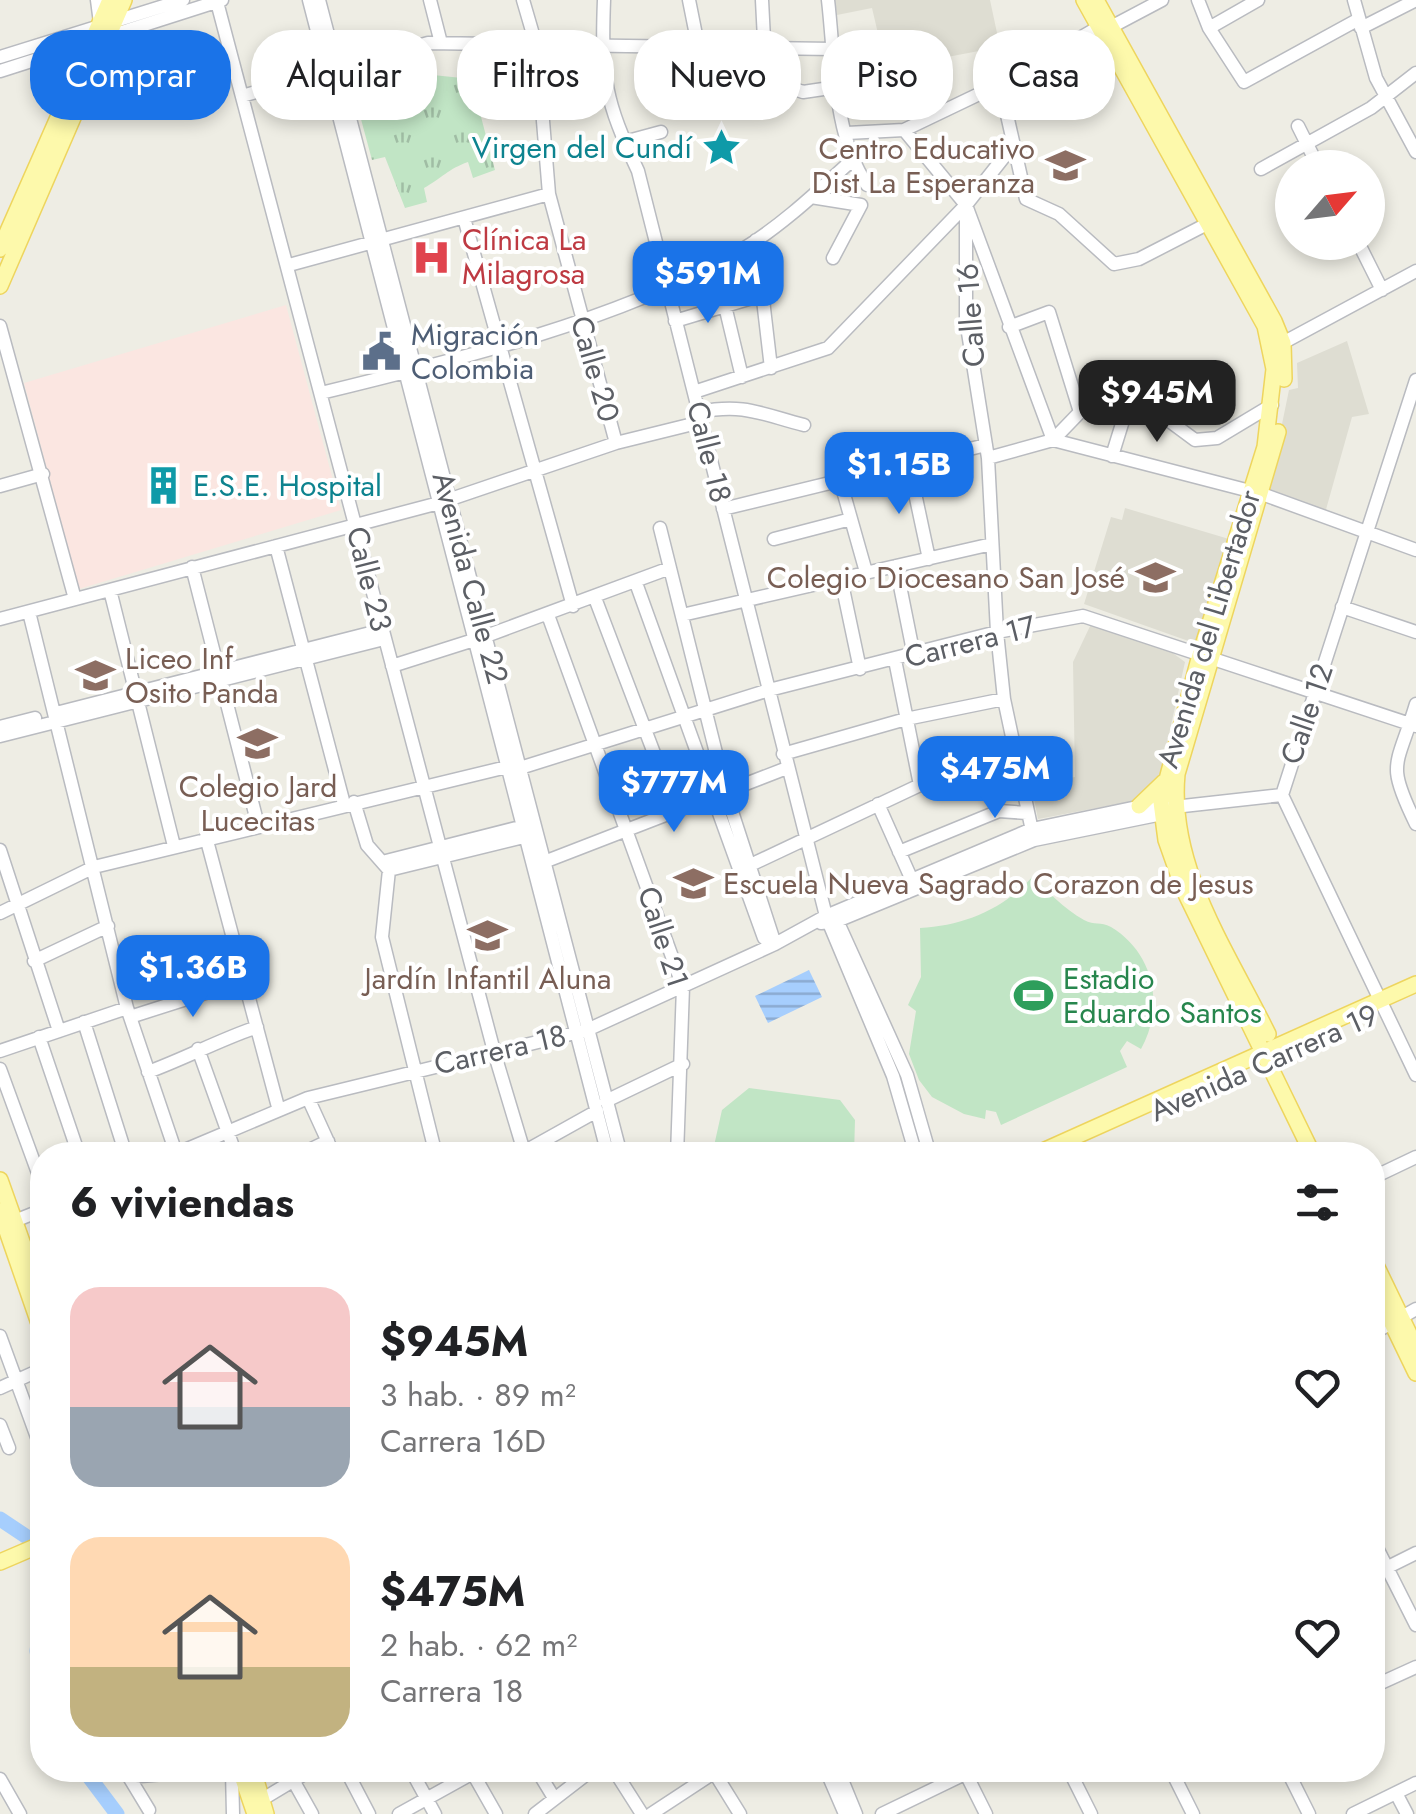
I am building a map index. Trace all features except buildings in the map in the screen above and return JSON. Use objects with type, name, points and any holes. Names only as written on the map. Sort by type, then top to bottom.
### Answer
[{"type":"main road","points":[[108,28],[110,0]]},
{"type":"main road","points":[[6,240],[124,0]]},
{"type":"main road","name":"Avenida del Libertador","points":[[1084,0],[1105,27],[1277,346],[1282,407],[1164,782],[1166,840],[1183,888],[1318,1142]]},
{"type":"main road","name":"Avenida del Libertador","points":[[1096,0],[1105,27],[1207,224],[1277,346],[1272,406],[1256,493]]},
{"type":"main road","points":[[0,286],[6,240],[58,120]]},
{"type":"main road","name":"Avenida del Libertador","points":[[1166,808],[1206,657]]},
{"type":"main road","points":[[1138,806],[1164,782]]},
{"type":"main road","name":"Avenida Carrera 19","points":[[1380,1006],[1416,984]]},
{"type":"main road","name":"Avenida Carrera 19","points":[[1065,1142],[1380,1006],[1416,995]]},
{"type":"main road","name":"Avenida del Libertador","points":[[1272,1054],[1308,1142]]},
{"type":"main road","name":"Avenida Carrera 19","points":[[1085,1142],[1272,1054]]},
{"type":"main road","points":[[0,1180],[6,1219],[30,1294]]},
{"type":"main road","points":[[6,1219],[30,1272]]},
{"type":"main road","points":[[1385,1282],[1416,1348]]},
{"type":"main road","points":[[1385,1297],[1403,1317],[1416,1373]]},
{"type":"main road","points":[[0,1562],[30,1549]]},
{"type":"main road","points":[[0,1573],[30,1560]]},
{"type":"main road","points":[[248,1782],[260,1807]]},
{"type":"street","points":[[97,0],[108,28]]},
{"type":"street","points":[[108,28],[183,0]]},
{"type":"street","name":"Avenida Calle 22","points":[[309,0],[319,30]]},
{"type":"street","name":"Avenida Calle 22","points":[[319,0],[324,30]]},
{"type":"street","points":[[430,0],[441,44]]},
{"type":"street","name":"Calle 20","points":[[523,0],[531,30]]},
{"type":"street","name":"Calle 18","points":[[603,30],[604,0]]},
{"type":"street","points":[[690,0],[695,30]]},
{"type":"street","points":[[762,0],[763,30]]},
{"type":"street","points":[[828,0],[832,30]]},
{"type":"street","points":[[1099,30],[1162,0]]},
{"type":"street","points":[[1198,0],[1209,28],[1244,82],[1360,23],[1416,0]]},
{"type":"street","points":[[1209,28],[1258,0]]},
{"type":"street","points":[[1354,0],[1384,94],[1416,152]]},
{"type":"street","points":[[0,57],[220,1]]},
{"type":"street","name":"Calle 23","points":[[220,1],[519,1142]]},
{"type":"street","points":[[437,44],[457,45]]},
{"type":"street","points":[[0,71],[30,62]]},
{"type":"street","points":[[1261,169],[1371,108],[1384,94],[1416,73]]},
{"type":"street","points":[[242,96],[251,94]]},
{"type":"street","points":[[847,133],[904,130],[973,97]]},
{"type":"street","name":"Calle 18","points":[[614,116],[638,171],[785,761],[828,917],[894,1076],[912,1142]]},
{"type":"street","name":"Avenida Calle 22","points":[[345,120],[582,1031],[616,1142]]},
{"type":"street","name":"Calle 20","points":[[543,120],[550,194],[616,443]]},
{"type":"street","points":[[844,120],[851,162],[867,185]]},
{"type":"street","points":[[1006,120],[1026,200],[1059,214],[1114,264],[1139,259],[1207,224]]},
{"type":"street","points":[[1298,126],[1310,150]]},
{"type":"street","points":[[904,130],[966,205],[1053,440]]},
{"type":"street","points":[[624,142],[661,132]]},
{"type":"street","points":[[694,392],[828,348],[966,205],[1011,148]]},
{"type":"street","points":[[321,393],[500,346],[666,285],[756,240],[851,162]]},
{"type":"street","points":[[289,265],[550,194]]},
{"type":"street","points":[[811,197],[861,205],[832,258]]},
{"type":"street","name":"Calle 16","points":[[966,205],[966,320],[987,452],[1004,699],[1033,835]]},
{"type":"street","points":[[464,218],[574,606]]},
{"type":"street","points":[[756,240],[771,368]]},
{"type":"street","points":[[1367,260],[1382,290]]},
{"type":"street","points":[[714,264],[742,377]]},
{"type":"street","points":[[1277,346],[1416,271]]},
{"type":"street","points":[[674,321],[762,296]]},
{"type":"street","points":[[1009,328],[1049,312],[1080,412]]},
{"type":"street","points":[[0,326],[75,599]]},
{"type":"street","points":[[1412,387],[1416,407]]},
{"type":"street","name":"Calle 12","points":[[1412,387],[1282,795],[1416,1075]]},
{"type":"street","points":[[1053,440],[1080,412],[1120,397],[1146,403],[1195,440],[1218,438],[1272,406]]},
{"type":"street","points":[[1112,456],[1130,398]]},
{"type":"street","points":[[0,619],[444,502],[732,405],[804,425]]},
{"type":"street","points":[[723,509],[909,465],[1053,440],[1256,493],[1416,550]]},
{"type":"street","points":[[909,465],[929,559]]},
{"type":"street","points":[[0,486],[43,474]]},
{"type":"street","points":[[840,480],[866,572]]},
{"type":"street","points":[[774,539],[851,520]]},
{"type":"street","points":[[660,528],[706,707],[720,795]]},
{"type":"street","points":[[682,615],[992,544]]},
{"type":"street","points":[[276,546],[302,654],[349,803],[367,845],[388,866]]},
{"type":"street","points":[[896,566],[914,656]]},
{"type":"street","points":[[192,567],[258,826]]},
{"type":"street","points":[[392,666],[574,606],[670,568]]},
{"type":"street","points":[[841,579],[860,669]]},
{"type":"street","points":[[636,583],[720,795],[771,946]]},
{"type":"street","points":[[110,590],[174,846]]},
{"type":"street","points":[[595,598],[676,812]]},
{"type":"street","points":[[1342,608],[1416,632]]},
{"type":"street","points":[[29,612],[128,1013],[171,1142]]},
{"type":"street","name":"Calle 21","points":[[548,615],[683,986],[678,1142]]},
{"type":"street","name":"Carrera 17","points":[[0,913],[94,867],[425,785],[514,768],[706,707],[997,632],[1094,617],[1413,725]]},
{"type":"street","points":[[0,736],[55,718],[383,635]]},
{"type":"street","points":[[895,660],[920,785]]},
{"type":"street","points":[[544,862],[720,795],[785,761],[906,719],[1004,699]]},
{"type":"street","points":[[1416,704],[1413,725],[1394,768],[1395,782],[1416,824]]},
{"type":"street","points":[[0,727],[55,718]]},
{"type":"street","points":[[745,867],[920,785],[950,778],[992,782],[1021,790]]},
{"type":"street","name":"Carrera 18","points":[[828,917],[1033,835],[1166,808],[1282,795]]},
{"type":"street","points":[[878,804],[911,878]]},
{"type":"street","name":"Carrera 18","points":[[204,1142],[278,1107],[308,1098],[582,1031],[911,878],[1033,835],[1138,806],[1166,808]]},
{"type":"street","points":[[899,852],[999,811],[1028,814]]},
{"type":"street","points":[[388,866],[530,830]]},
{"type":"street","name":"Avenida Calle 22","points":[[530,830],[544,862],[582,1031]]},
{"type":"street","points":[[206,838],[278,1107]]},
{"type":"street","points":[[0,850],[15,907],[59,1031]]},
{"type":"street","points":[[388,866],[382,937],[433,1142]]},
{"type":"street","name":"Calle 18","points":[[828,917],[907,1076],[926,1142]]},
{"type":"street","points":[[34,960],[108,926]]},
{"type":"street","points":[[0,1050],[84,1022],[243,981]]},
{"type":"street","points":[[84,1022],[122,1142]]},
{"type":"street","points":[[148,1072],[257,1027]]},
{"type":"street","points":[[40,1037],[76,1142]]},
{"type":"street","points":[[198,1049],[230,1142]]},
{"type":"street","points":[[542,1142],[683,1064]]},
{"type":"street","points":[[0,1069],[30,1151]]},
{"type":"street","points":[[308,1098],[328,1141]]},
{"type":"street","name":"Avenida Calle 22","points":[[602,1106],[606,1142]]},
{"type":"street","points":[[1385,1172],[1416,1157]]},
{"type":"street","points":[[0,1336],[30,1419]]},
{"type":"street","points":[[0,1388],[30,1375]]},
{"type":"street","points":[[0,1424],[8,1448]]},
{"type":"street","points":[[1387,1568],[1416,1553]]},
{"type":"street","points":[[1385,1564],[1416,1625]]},
{"type":"street","points":[[1385,1682],[1416,1667]]},
{"type":"street","points":[[0,1779],[12,1810]]},
{"type":"street","points":[[132,1782],[149,1810]]},
{"type":"street","points":[[233,1814],[240,1782]]},
{"type":"street","points":[[260,1807],[291,1782]]},
{"type":"street","points":[[294,1782],[312,1814]]},
{"type":"street","points":[[352,1782],[369,1814]]},
{"type":"street","points":[[417,1782],[435,1814]]},
{"type":"street","points":[[399,1814],[453,1782]]},
{"type":"street","points":[[478,1782],[496,1814]]},
{"type":"street","points":[[544,1782],[554,1798]]},
{"type":"street","points":[[535,1814],[576,1782]]},
{"type":"street","points":[[622,1782],[642,1814]]},
{"type":"street","points":[[651,1814],[699,1782]]},
{"type":"street","points":[[722,1782],[740,1814]]},
{"type":"street","points":[[831,1782],[845,1814]]},
{"type":"street","points":[[843,1782],[856,1814]]},
{"type":"street","points":[[882,1814],[946,1782]]},
{"type":"street","points":[[973,1782],[986,1814]]},
{"type":"street","points":[[1075,1782],[1091,1814]]},
{"type":"street","points":[[1177,1782],[1193,1814]]},
{"type":"street","points":[[1293,1782],[1309,1814]]},
{"type":"street","points":[[1353,1814],[1416,1784]]},
{"type":"street","points":[[1396,1793],[1407,1814]]},
{"type":"shaded area","points":[[835,0],[990,0],[996,30],[973,30],[973,52],[953,56],[953,30],[877,30],[872,8],[837,15]]},
{"type":"shaded area","points":[[286,305],[341,510],[79,589],[24,383]]},
{"type":"shaded area","points":[[1347,341],[1369,414],[1352,417],[1325,513],[1268,492],[1289,390],[1298,388],[1297,363]]},
{"type":"shaded area","name":"Colegio Diocesano San José","points":[[1125,508],[1229,539],[1197,644],[1084,604],[1111,517],[1122,520]]},
{"type":"shaded area","points":[[1092,622],[1159,643],[1185,662],[1155,797],[1038,819],[1031,784],[1075,777],[1073,662]]},
{"type":"green space","points":[[437,75],[457,78],[457,120],[482,120],[495,170],[473,178],[468,162],[424,188],[427,202],[405,208],[385,157],[372,160],[361,120],[437,120]]},
{"type":"green space","name":"Estadio Eduardo Santos","points":[[1033,876],[1069,910],[1088,922],[1111,927],[1126,938],[1146,966],[1153,998],[1152,1015],[1141,1049],[1127,1041],[1120,1051],[1127,1067],[1001,1125],[996,1112],[986,1110],[985,1119],[964,1114],[932,1097],[919,1080],[909,1054],[916,1011],[908,1005],[921,977],[920,928],[952,924],[982,914],[1009,898]]},
{"type":"green space","points":[[749,1088],[840,1100],[855,1120],[854,1142],[715,1142],[722,1110]]},
{"type":"water","points":[[809,970],[822,997],[768,1023],[755,996]]},
{"type":"waterway","points":[[0,1519],[30,1539]]},
{"type":"waterway","points":[[93,1782],[117,1814]]},
{"type":"place","name":"Virgen del Cundí","points":[[722,148]]},
{"type":"place","name":"Centro Educativo Dist La Esperanza","points":[[1065,166]]},
{"type":"place","name":"Clínica La Milagrosa","points":[[432,257]]},
{"type":"place","name":"Migración Colombia","points":[[381,352]]},
{"type":"place","name":"E.S.E. Hospital","points":[[163,486]]},
{"type":"place","name":"Colegio Diocesano San José","points":[[1155,578]]},
{"type":"place","name":"Liceo Inf Osito Panda","points":[[95,676]]},
{"type":"place","name":"Colegio Jard Lucecitas","points":[[258,743]]},
{"type":"place","name":"Escuela Nueva Sagrado Corazon de Jesus","points":[[693,884]]},
{"type":"place","name":"Jardín Infantil Aluna","points":[[488,935]]},
{"type":"place","name":"Estadio Eduardo Santos","points":[[1033,996]]}]
